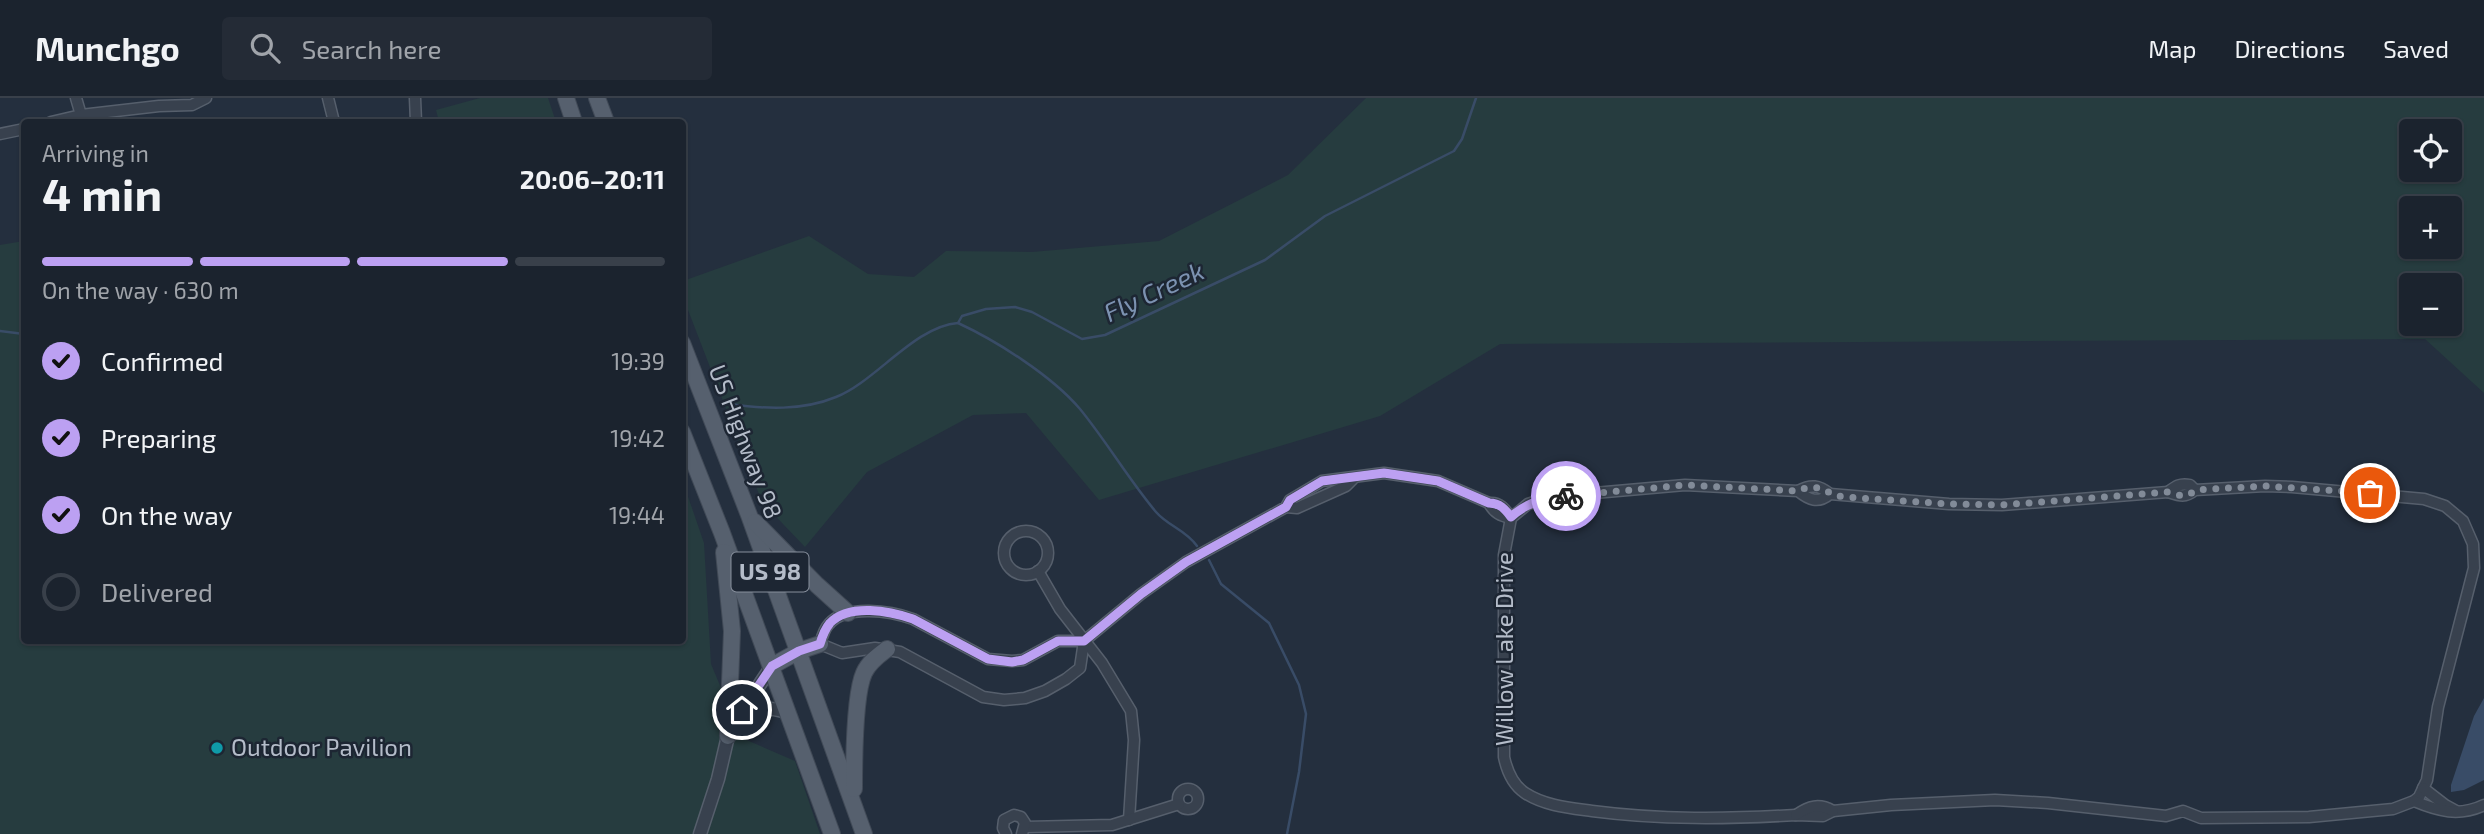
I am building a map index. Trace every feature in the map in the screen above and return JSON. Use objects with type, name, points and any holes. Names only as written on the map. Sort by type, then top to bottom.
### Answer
[{"type":"main road","points":[[573,119],[567,100],[585,98]]},
{"type":"main road","points":[[597,98],[605,119]]},
{"type":"main road","name":"US Highway 98","points":[[686,353],[749,515],[864,834]]},
{"type":"main road","name":"US 98","points":[[686,442],[772,666],[832,834]]},
{"type":"main road","points":[[749,515],[848,613]]},
{"type":"main road","points":[[722,533],[732,631],[728,736]]},
{"type":"main road","points":[[772,666],[799,651],[820,644]]},
{"type":"main road","points":[[853,802],[854,762],[864,673],[874,659],[887,649]]},
{"type":"street","points":[[76,98],[81,116]]},
{"type":"street","points":[[66,119],[159,106],[191,105],[206,98]]},
{"type":"street","points":[[328,98],[333,119]]},
{"type":"street","points":[[415,98],[416,119]]},
{"type":"street","points":[[0,134],[21,130]]},
{"type":"street","points":[[1084,641],[1080,667],[1066,680],[1035,694],[1004,699],[983,697],[900,652],[875,648],[842,653],[820,644],[829,624],[836,618],[848,613],[866,611],[900,614],[988,659],[1001,661],[1023,660],[1058,641],[1084,641],[1141,594],[1186,562],[1286,507],[1290,500],[1322,481],[1335,478],[1353,479],[1384,473],[1438,481],[1489,503],[1496,503],[1505,508],[1511,517]]},
{"type":"street","name":"Willow Lake Drive","points":[[1685,485],[1798,491],[1815,486],[1822,487],[1830,494],[1936,503],[2002,505],[2168,492],[2188,496],[2196,490],[2265,486],[2424,499],[2445,506],[2463,521],[2473,544],[2474,568],[2438,707],[2430,768],[2423,788],[2414,801],[2393,809],[2309,817],[2201,818],[2183,811],[2166,816],[1995,800],[1927,802],[1833,811],[1816,805],[1796,815],[1680,819],[1627,816],[1543,802],[1523,792],[1508,772],[1502,737],[1504,555],[1511,517],[1528,504],[1549,497],[1685,485]]},
{"type":"street","points":[[1031,532],[1046,546],[1046,560],[1038,571],[1024,575],[1017,573],[1007,564],[1004,550],[1006,543],[1017,533],[1031,532]]},
{"type":"street","points":[[1038,571],[1060,609],[1122,693],[1131,711],[1134,740],[1129,820]]},
{"type":"street","points":[[700,834],[718,779],[728,736],[772,666]]},
{"type":"street","points":[[742,710],[755,707],[787,712]]},
{"type":"street","points":[[2423,788],[2459,812]]},
{"type":"street","points":[[2414,801],[2432,810],[2459,812],[2473,811],[2484,806]]},
{"type":"street","points":[[1006,834],[1003,824],[1010,816],[1021,817],[1024,830],[1112,825],[1179,804]]},
{"type":"green space","points":[[480,98],[548,98],[555,119],[438,119],[436,110]]},
{"type":"green space","points":[[1366,98],[2484,98],[2484,393],[2425,339],[1500,344],[1380,416],[1099,500],[1026,413],[973,415],[867,472],[805,547],[762,502],[686,305],[686,280],[809,236],[868,274],[914,277],[946,251],[1032,252],[1159,241],[1288,175]]},
{"type":"green space","points":[[21,242],[21,644],[686,644],[686,491],[704,543],[711,664],[742,738],[795,761],[820,834],[0,834],[0,245]]},
{"type":"water","points":[[2484,698],[2484,780],[2464,790],[2451,792],[2474,716]]},
{"type":"waterway","name":"Fly Creek","points":[[730,404],[783,408],[823,402],[851,390],[926,334],[942,326],[958,323],[962,316],[986,309],[1015,307],[1032,312],[1082,339],[1105,335],[1265,260],[1325,216],[1454,151],[1462,139],[1476,98]]},
{"type":"waterway","points":[[958,323],[990,339],[1055,384],[1080,409],[1156,512],[1197,546]]},
{"type":"waterway","name":"Fly Creek","points":[[0,331],[21,334]]},
{"type":"waterway","points":[[1209,560],[1221,584],[1269,623],[1299,685],[1306,714],[1299,772],[1287,834]]},
{"type":"way so far","points":[[1566,496],[1685,485],[1798,491],[1815,486],[1822,487],[1830,494],[1844,497],[2002,505],[2168,492],[2188,496],[2196,490],[2265,486],[2370,493]]},
{"type":"place","name":"Outdoor Pavilion","points":[[217,748]]},
{"type":"route","points":[[742,710],[772,666],[799,651],[820,644],[829,624],[848,613],[866,611],[900,614],[988,659],[1001,661],[1023,660],[1058,641],[1084,641],[1141,594],[1186,562],[1286,507],[1290,500],[1322,481],[1384,473],[1438,481],[1489,503],[1496,503],[1505,508],[1511,517],[1528,504],[1549,497],[1566,496]]}]
